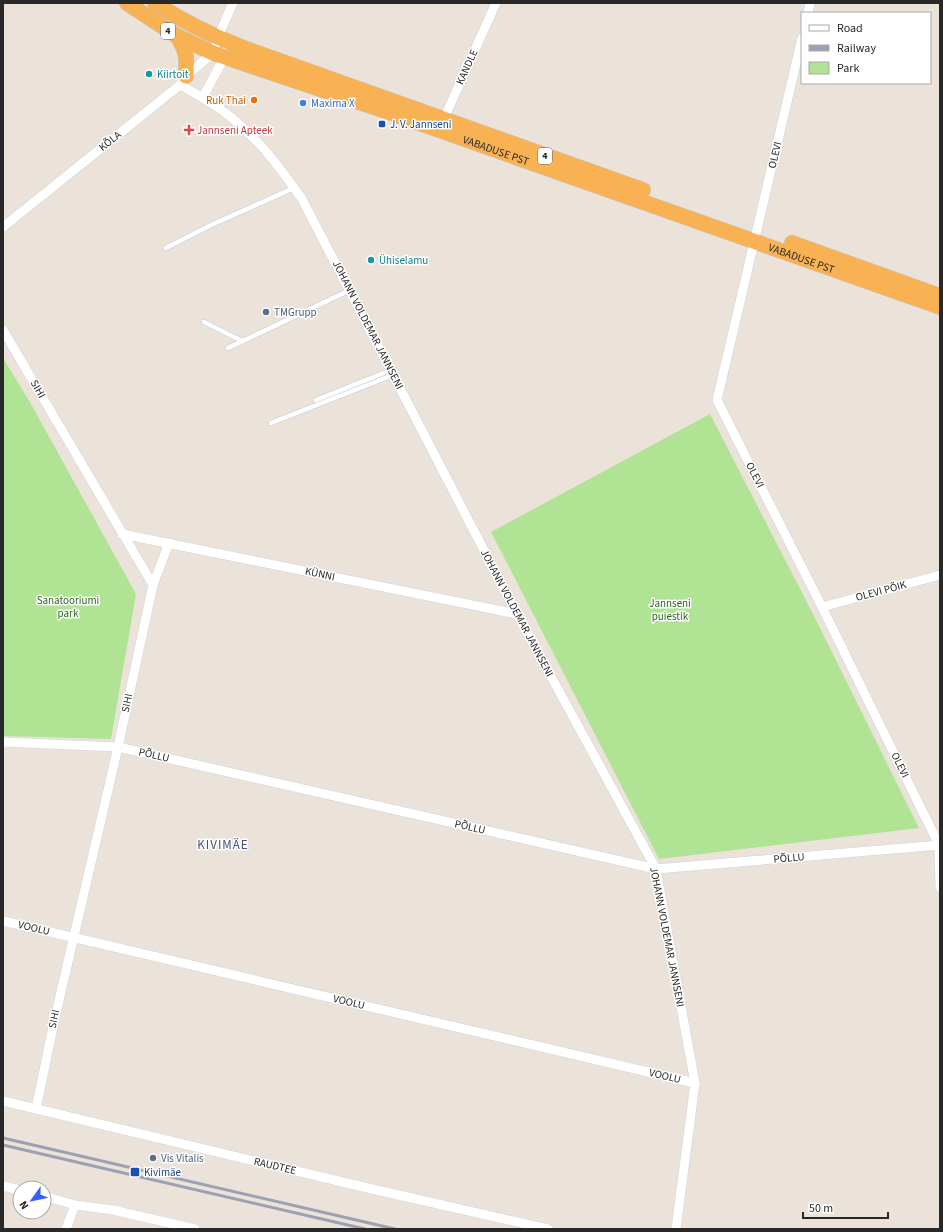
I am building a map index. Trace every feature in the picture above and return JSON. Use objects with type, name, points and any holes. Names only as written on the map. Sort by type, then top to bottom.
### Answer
[{"type":"highway","name":"VABADUSE PST","points":[[127,3],[177,36],[219,55],[442,125]]},
{"type":"highway","name":"VABADUSE PST","points":[[156,3],[185,21],[218,38],[442,125],[756,236],[940,296]]},
{"type":"highway","points":[[177,36],[187,56],[183,80]]},
{"type":"highway","name":"VABADUSE PST","points":[[756,236],[940,307]]},
{"type":"street","points":[[203,97],[219,55],[218,38],[233,3]]},
{"type":"street","name":"KANDLE","points":[[442,125],[496,3]]},
{"type":"street","name":"OLEVI","points":[[801,42],[717,400],[940,845],[940,887]]},
{"type":"street","name":"KÕLA","points":[[3,227],[183,80],[219,55]]},
{"type":"street","name":"JOHANN VOLDEMAR JANNSENI","points":[[183,80],[243,127],[261,146],[302,198],[517,614],[656,869],[695,1083],[676,1229]]},
{"type":"street","name":"SIHI","points":[[3,330],[153,585],[118,747],[54,1022],[36,1109]]},
{"type":"street","name":"KÜNNI","points":[[122,534],[517,614]]},
{"type":"street","points":[[153,585],[169,543]]},
{"type":"street","name":"OLEVI PÕIK","points":[[822,607],[940,575]]},
{"type":"street","name":"PÕLLU","points":[[3,742],[118,747],[656,869],[940,845]]},
{"type":"street","name":"VOOLU","points":[[3,921],[695,1083]]},
{"type":"street","name":"RAUDTEE","points":[[3,1101],[372,1189],[548,1229]]},
{"type":"street","points":[[52,1198],[75,1205],[113,1210],[195,1229]]},
{"type":"street","points":[[66,1229],[75,1205]]},
{"type":"lane","points":[[166,248],[211,225],[294,188]]},
{"type":"lane","points":[[228,348],[350,290]]},
{"type":"lane","points":[[204,322],[242,341]]},
{"type":"lane","points":[[316,400],[392,372]]},
{"type":"lane","points":[[271,423],[392,372]]},
{"type":"green space","name":"Sanatooriumi park","points":[[3,358],[31,404],[136,594],[111,739],[3,736]]},
{"type":"green space","name":"Jannseni puiestik","points":[[710,414],[815,618],[919,828],[659,859],[491,532]]},
{"type":"railway","points":[[3,1138],[395,1229]]},
{"type":"railway","points":[[3,1145],[365,1229]]},
{"type":"place","name":"Kiirtoit","points":[[149,74]]},
{"type":"place","name":"Ruk Thai","points":[[254,100]]},
{"type":"place","name":"Maxima X","points":[[303,103]]},
{"type":"place","name":"J. V. Jannseni","points":[[382,124]]},
{"type":"place","name":"Jannseni Apteek","points":[[189,130]]},
{"type":"place","name":"Ühiselamu","points":[[371,260]]},
{"type":"place","name":"TMGrupp","points":[[266,312]]},
{"type":"place","name":"Vis Vitalis","points":[[153,1158]]},
{"type":"place","name":"Kivimäe","points":[[135,1172]]},
{"type":"district","name":"KIVIMÄE","points":[[223,845]]}]
